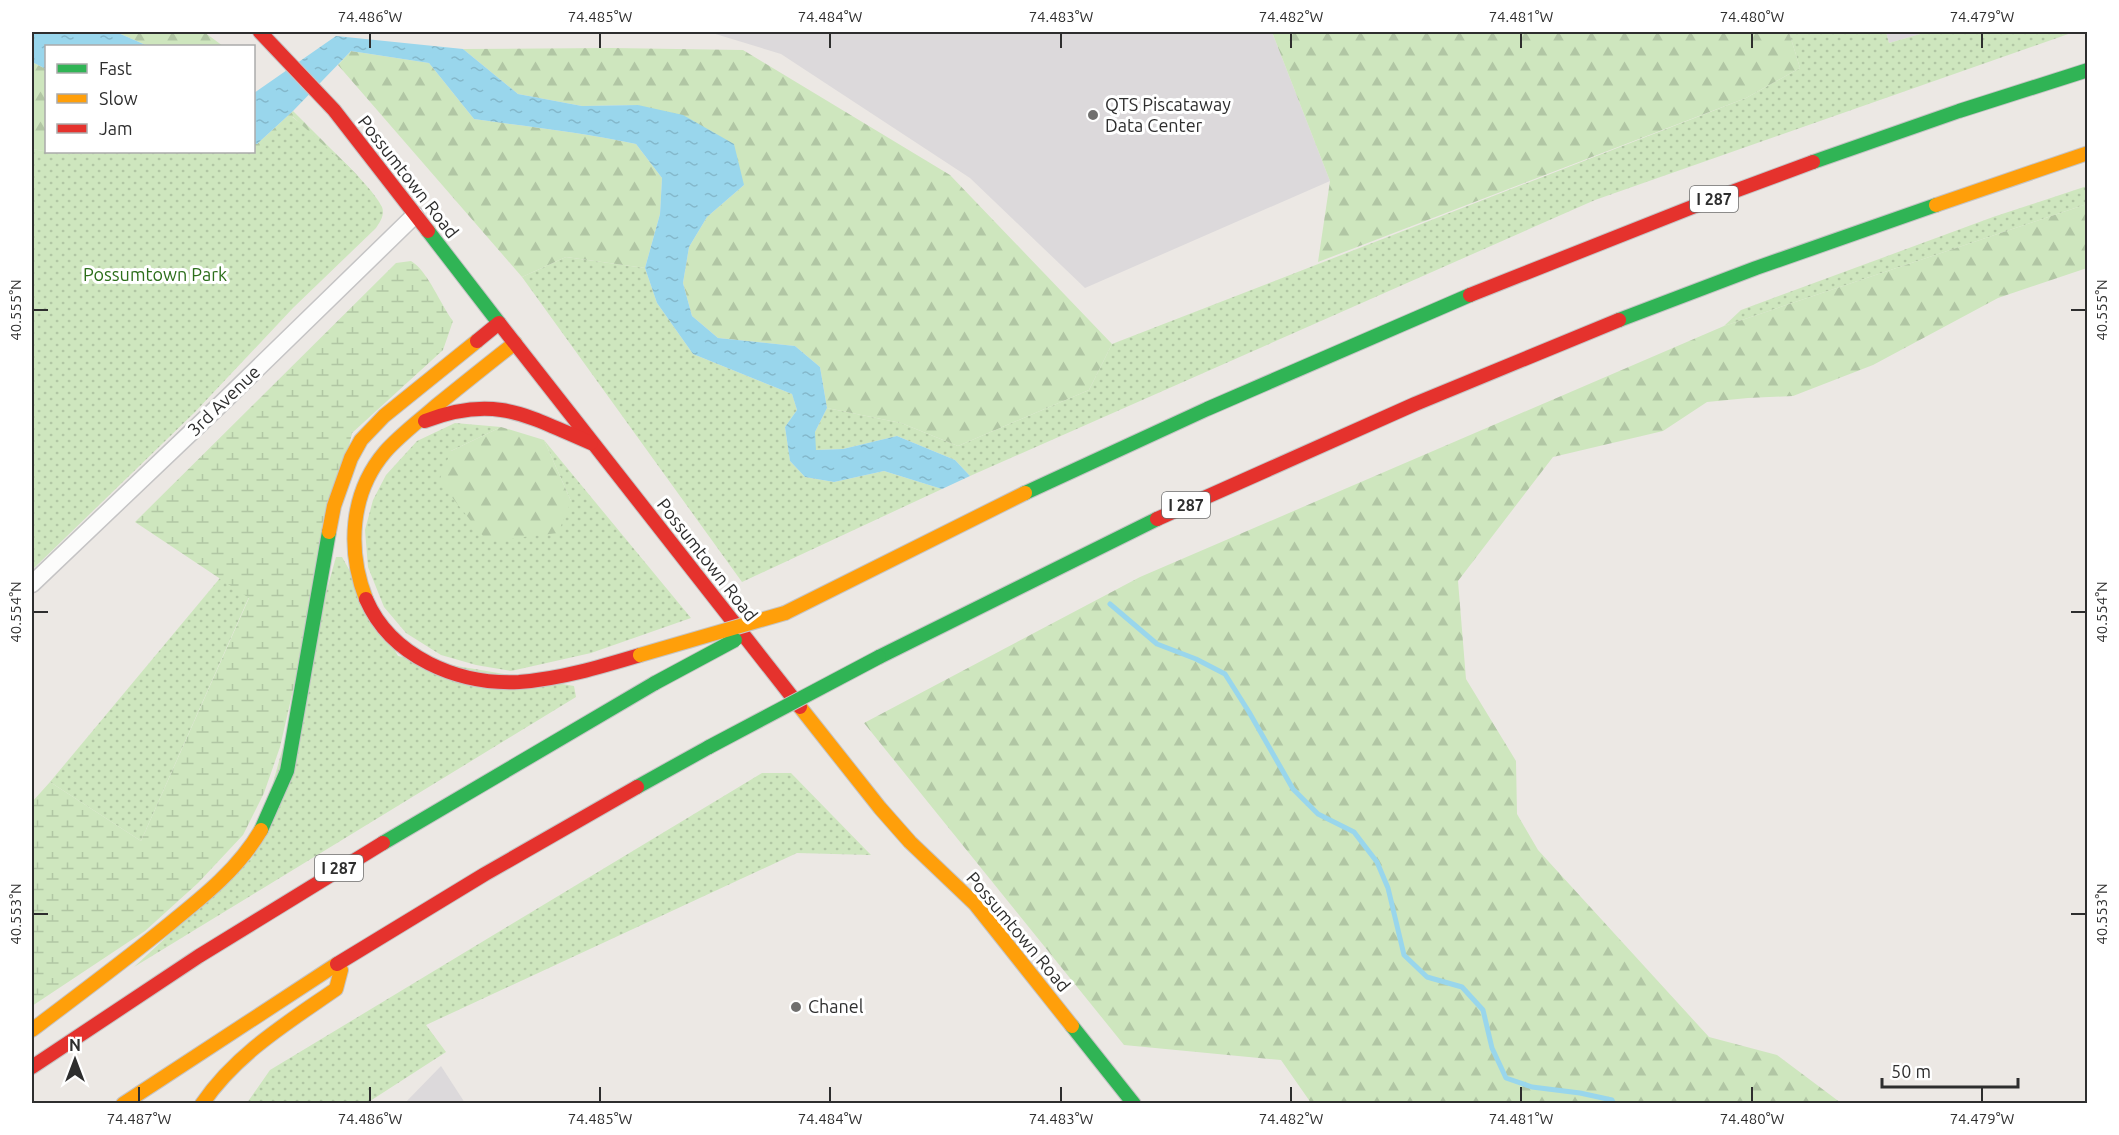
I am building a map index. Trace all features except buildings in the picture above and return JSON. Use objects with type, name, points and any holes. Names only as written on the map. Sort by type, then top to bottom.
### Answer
[{"type":"main road","name":"Possumtown Road","points":[[260,32],[334,110],[591,443],[880,807],[910,842],[975,904],[1134,1104]]},
{"type":"main road","name":"I 287","points":[[32,1067],[199,956],[331,873],[655,683],[785,613],[1082,466],[1348,345],[1489,286],[1821,159],[2012,93],[2088,70]]},
{"type":"main road","name":"I 287","points":[[123,1104],[201,1051],[343,961],[597,808],[879,657],[1183,507],[1340,437],[1647,309],[1799,253],[2088,153]]},
{"type":"main road","points":[[32,1030],[127,958],[203,896],[238,862],[261,829],[287,771],[334,506],[351,458],[362,440],[384,416],[498,323]]},
{"type":"main road","points":[[515,343],[393,443],[377,461],[366,484],[352,535],[353,558],[366,598],[382,628],[400,646],[435,666],[486,680],[515,682],[549,678],[640,655],[785,613]]},
{"type":"main road","points":[[414,425],[440,416],[484,407],[525,416],[591,443]]},
{"type":"main road","points":[[202,1104],[235,1065],[267,1038],[336,989],[343,961]]},
{"type":"street","name":"3rd Avenue","points":[[32,584],[233,393],[415,215]]},
{"type":"shaded area","points":[[709,32],[1272,32],[1330,181],[1085,288],[970,178],[781,54]]},
{"type":"shaded area","points":[[1886,32],[1927,32],[1889,43]]},
{"type":"shaded area","points":[[441,1066],[465,1103],[405,1103]]},
{"type":"green space","points":[[116,32],[204,32],[222,45],[146,45]]},
{"type":"green space","points":[[1272,32],[1789,32],[1800,68],[1746,98],[1318,262],[1330,181]]},
{"type":"green space","points":[[1789,32],[1886,32],[1889,43],[1927,32],[2074,32],[1595,200],[970,476],[955,460],[897,436],[843,449],[815,450],[815,432],[827,408],[901,423],[958,446],[1089,390],[1112,344],[1746,98],[1800,68]]},
{"type":"green space","points":[[463,49],[743,50],[950,175],[1112,344],[1089,390],[958,446],[901,423],[827,408],[820,367],[795,346],[718,338],[692,316],[683,283],[689,247],[707,217],[744,185],[638,105],[582,106],[518,94]]},
{"type":"green space","points":[[351,51],[429,63],[474,119],[636,144],[662,178],[660,214],[645,268],[566,257],[522,277],[338,65]]},
{"type":"green space","points":[[32,62],[45,68],[45,151],[32,149]]},
{"type":"green space","points":[[293,111],[359,177],[293,117],[255,148]]},
{"type":"green space","name":"Possumtown Park","points":[[292,117],[327,146],[367,186],[383,210],[379,223],[293,308],[195,412],[32,570],[32,149],[61,154],[255,153],[257,147]]},
{"type":"green space","points":[[2087,186],[2087,204],[1724,326],[1741,310],[1993,217]]},
{"type":"green space","points":[[2087,204],[2087,268],[1998,298],[1873,365],[1793,396],[1707,402],[1663,431],[1553,457],[1458,581],[1466,679],[1516,761],[1517,814],[1538,850],[1709,1037],[1777,1055],[1841,1103],[1311,1103],[1281,1060],[1124,1045],[864,723],[1140,577],[1724,326]]},
{"type":"green space","points":[[566,257],[645,268],[657,303],[693,354],[792,394],[797,410],[785,427],[790,461],[805,477],[834,482],[884,471],[942,489],[742,582],[522,277]]},
{"type":"green space","points":[[411,261],[423,272],[453,321],[443,350],[352,433],[280,747],[264,793],[243,835],[198,883],[145,931],[32,1006],[32,802],[50,782],[141,841],[249,598],[135,522],[396,263]]},
{"type":"green space","points":[[455,423],[501,427],[451,451],[571,501],[544,440],[691,618],[591,653],[511,671],[476,665],[441,655],[406,633],[384,607],[368,567],[365,530],[373,500],[386,475],[417,441]]},
{"type":"green space","points":[[501,427],[544,440],[571,501],[558,533],[487,541],[439,481],[451,451]]},
{"type":"green space","points":[[336,557],[342,557],[398,656],[574,686],[576,697],[134,967],[252,858]]},
{"type":"green space","points":[[220,578],[249,597],[141,841],[50,782]]},
{"type":"green space","points":[[762,773],[791,773],[871,855],[797,853],[426,1025],[446,1052],[367,1103],[247,1103],[270,1070]]},
{"type":"water","points":[[32,32],[116,32],[146,45],[45,45],[45,68],[32,62]]},
{"type":"water","points":[[336,36],[463,49],[518,94],[582,106],[638,105],[683,115],[734,144],[744,185],[707,217],[689,247],[683,283],[692,316],[718,338],[795,346],[820,367],[827,408],[815,432],[816,450],[843,449],[897,436],[955,460],[970,476],[942,489],[884,471],[834,482],[805,477],[790,461],[785,427],[797,410],[792,394],[693,354],[657,303],[645,268],[660,214],[662,178],[636,144],[474,119],[429,63],[351,51],[293,111],[257,144],[255,144],[255,92]]},
{"type":"waterway","points":[[1110,604],[1157,644],[1196,659],[1225,674],[1293,789],[1318,814],[1354,832],[1377,862],[1388,888],[1404,955],[1427,977],[1462,987],[1483,1010],[1492,1048],[1506,1078],[1532,1087],[1612,1100],[1614,1104]]},
{"type":"traffic: fast","points":[[1813,162],[1959,111],[2088,70]]},
{"type":"traffic: fast","points":[[1619,320],[1756,268],[1936,205]]},
{"type":"traffic: fast","points":[[428,231],[499,323]]},
{"type":"traffic: fast","points":[[1025,493],[1207,409],[1470,295]]},
{"type":"traffic: fast","points":[[879,657],[1157,519]]},
{"type":"traffic: fast","points":[[261,830],[287,771],[329,532]]},
{"type":"traffic: fast","points":[[655,683],[735,640]]},
{"type":"traffic: fast","points":[[709,747],[879,657]]},
{"type":"traffic: fast","points":[[383,843],[655,683]]},
{"type":"traffic: fast","points":[[637,787],[709,747]]},
{"type":"traffic: fast","points":[[1072,1026],[1134,1104]]},
{"type":"traffic: slow","points":[[1936,205],[2088,153]]},
{"type":"traffic: slow","points":[[329,532],[334,506],[351,458],[361,440],[384,416],[477,341]]},
{"type":"traffic: slow","points":[[366,599],[356,561],[355,522],[365,485],[373,468],[403,434],[515,343]]},
{"type":"traffic: slow","points":[[785,613],[1025,493]]},
{"type":"traffic: slow","points":[[640,655],[785,613]]},
{"type":"traffic: slow","points":[[800,707],[910,842],[975,904],[1072,1026]]},
{"type":"traffic: slow","points":[[32,1030],[200,899],[240,860],[261,830]]},
{"type":"traffic: slow","points":[[123,1104],[337,964]]},
{"type":"traffic: slow","points":[[202,1104],[230,1070],[263,1040],[336,989],[341,970]]},
{"type":"traffic: jam","points":[[260,32],[334,110],[428,231]]},
{"type":"traffic: jam","points":[[1470,295],[1813,162]]},
{"type":"traffic: jam","points":[[1157,519],[1415,404],[1619,320]]},
{"type":"traffic: jam","points":[[477,341],[499,323],[800,707]]},
{"type":"traffic: jam","points":[[425,421],[472,409],[492,409],[529,417],[591,443]]},
{"type":"traffic: jam","points":[[366,599],[377,619],[409,652],[450,672],[473,678],[496,682],[550,678],[640,655]]},
{"type":"traffic: jam","points":[[337,964],[485,874],[637,787]]},
{"type":"traffic: jam","points":[[32,1067],[199,956],[383,843]]},
{"type":"place","name":"QTS Piscataway Data Center","points":[[1093,115]]},
{"type":"place","name":"Chanel","points":[[796,1007]]}]
